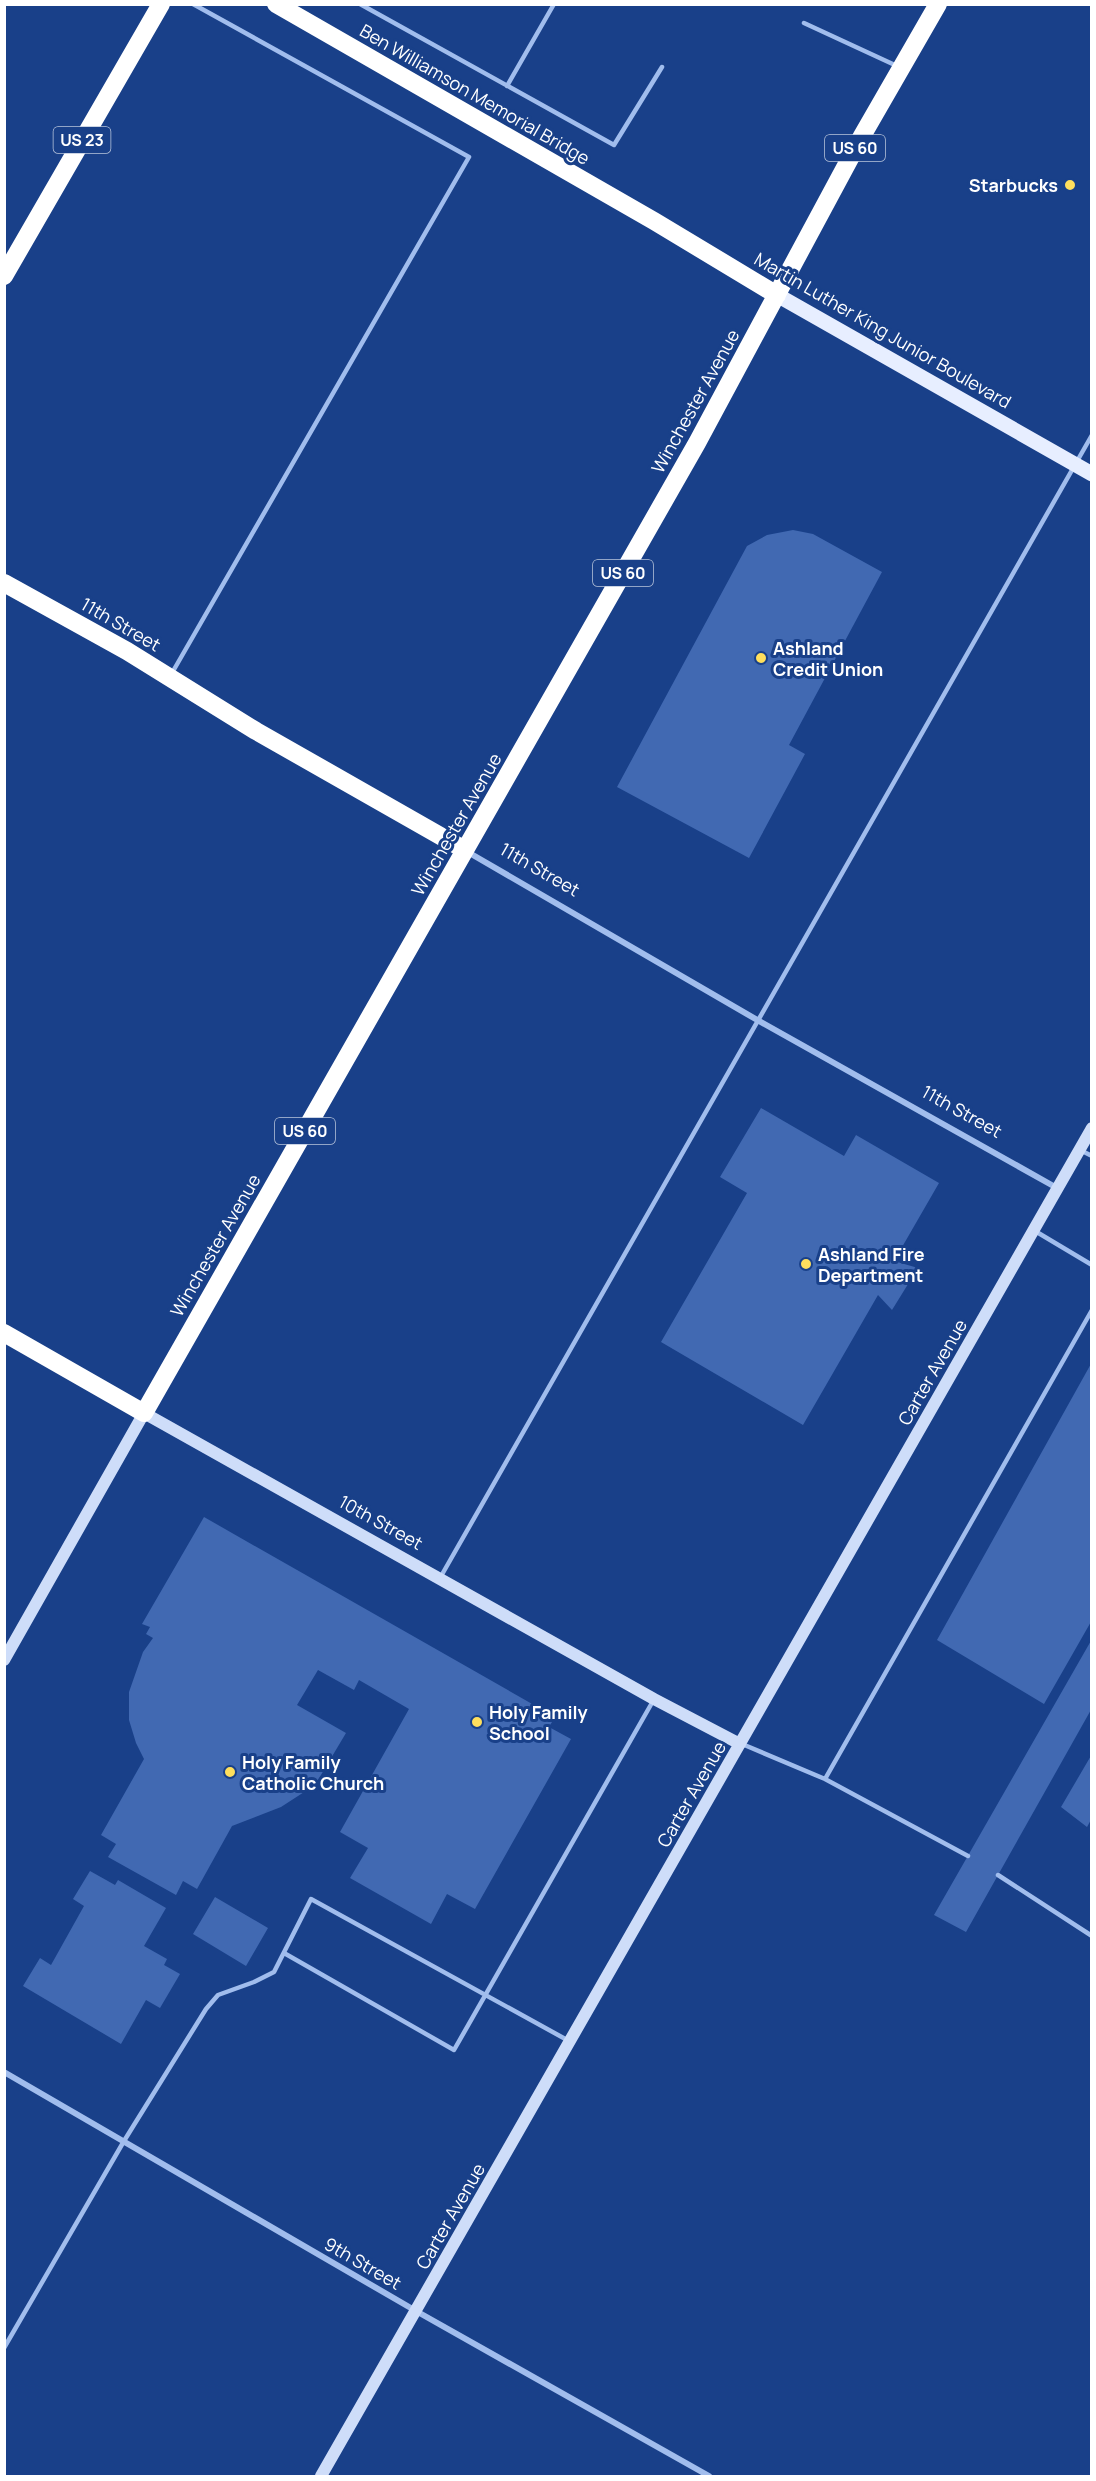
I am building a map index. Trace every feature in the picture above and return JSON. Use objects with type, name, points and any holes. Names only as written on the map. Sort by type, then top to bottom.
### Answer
[{"type":"highway","name":"US 23","points":[[4,276],[161,4]]},
{"type":"highway","name":"Ben Williamson Memorial Bridge","points":[[276,4],[654,221]]},
{"type":"highway","name":"Winchester Avenue","points":[[144,1413],[691,454],[862,136],[938,4]]},
{"type":"highway","name":"Martin Luther King Junior Boulevard","points":[[654,221],[777,295]]},
{"type":"highway","name":"11th Street","points":[[4,583],[127,651],[256,731],[465,850]]},
{"type":"highway","name":"10th Street","points":[[4,1333],[144,1413]]},
{"type":"main road","name":"Martin Luther King Junior Boulevard","points":[[777,295],[1092,474]]},
{"type":"street","name":"11th Street","points":[[465,850],[759,1021],[1057,1188]]},
{"type":"street","name":"Carter Avenue","points":[[321,2476],[1092,1128]]},
{"type":"street","name":"10th Street","points":[[144,1413],[654,1699],[740,1744]]},
{"type":"street","name":"Winchester Avenue","points":[[4,1660],[144,1413]]},
{"type":"street","name":"9th Street","points":[[4,2072],[416,2312],[709,2476]]},
{"type":"lane","points":[[170,678],[469,157],[193,4]]},
{"type":"lane","points":[[360,4],[614,145],[662,67]]},
{"type":"lane","points":[[507,86],[554,4]]},
{"type":"lane","points":[[804,23],[901,68]]},
{"type":"lane","points":[[440,1578],[1092,435]]},
{"type":"lane","points":[[1080,1149],[1092,1156]]},
{"type":"lane","points":[[1034,1231],[1092,1265]]},
{"type":"lane","points":[[825,1779],[1092,1310]]},
{"type":"lane","points":[[284,1953],[454,2050],[654,1699]]},
{"type":"lane","points":[[740,1744],[825,1779],[968,1856]]},
{"type":"lane","points":[[998,1875],[1092,1936]]},
{"type":"lane","points":[[4,2348],[124,2141],[206,2009],[218,1995],[274,1972],[311,1899],[571,2042]]},
{"type":"building","name":"Ashland Credit Union","points":[[793,530],[813,534],[882,572],[789,745],[805,754],[749,858],[617,787],[747,546],[767,535]]},
{"type":"building","name":"Ashland Fire Department","points":[[761,1108],[844,1156],[856,1135],[939,1183],[894,1261],[918,1268],[892,1310],[878,1295],[803,1425],[661,1342],[747,1193],[720,1177]]},
{"type":"building","points":[[1092,1362],[1092,1620],[1044,1704],[937,1640]]},
{"type":"building","name":"Holy Family School","points":[[204,1517],[555,1717],[549,1727],[571,1739],[475,1909],[447,1894],[431,1924],[350,1878],[368,1848],[340,1832],[409,1709],[359,1680],[354,1690],[318,1670],[297,1705],[346,1733],[315,1785],[281,1807],[232,1826],[197,1889],[183,1881],[176,1895],[108,1857],[116,1844],[101,1835],[144,1759],[129,1720],[129,1692],[143,1652],[153,1638],[146,1634],[150,1627],[142,1624]]},
{"type":"building","points":[[1092,1639],[1092,1708],[966,1932],[934,1915]]},
{"type":"building","points":[[1092,1754],[1092,1818],[1087,1827],[1061,1807]]},
{"type":"building","points":[[90,1871],[115,1885],[118,1880],[166,1908],[144,1946],[167,1959],[164,1965],[180,1974],[160,2008],[146,2000],[121,2044],[23,1986],[40,1958],[51,1965],[84,1906],[73,1899]]},
{"type":"building","points":[[215,1897],[268,1928],[246,1966],[193,1934]]},
{"type":"place","name":"Starbucks","points":[[1070,185]]},
{"type":"place","name":"Ashland Credit Union","points":[[761,658]]},
{"type":"place","name":"Ashland Fire Department","points":[[806,1264]]},
{"type":"place","name":"Holy Family School","points":[[477,1722]]},
{"type":"place","name":"Holy Family Catholic Church","points":[[230,1772]]}]
